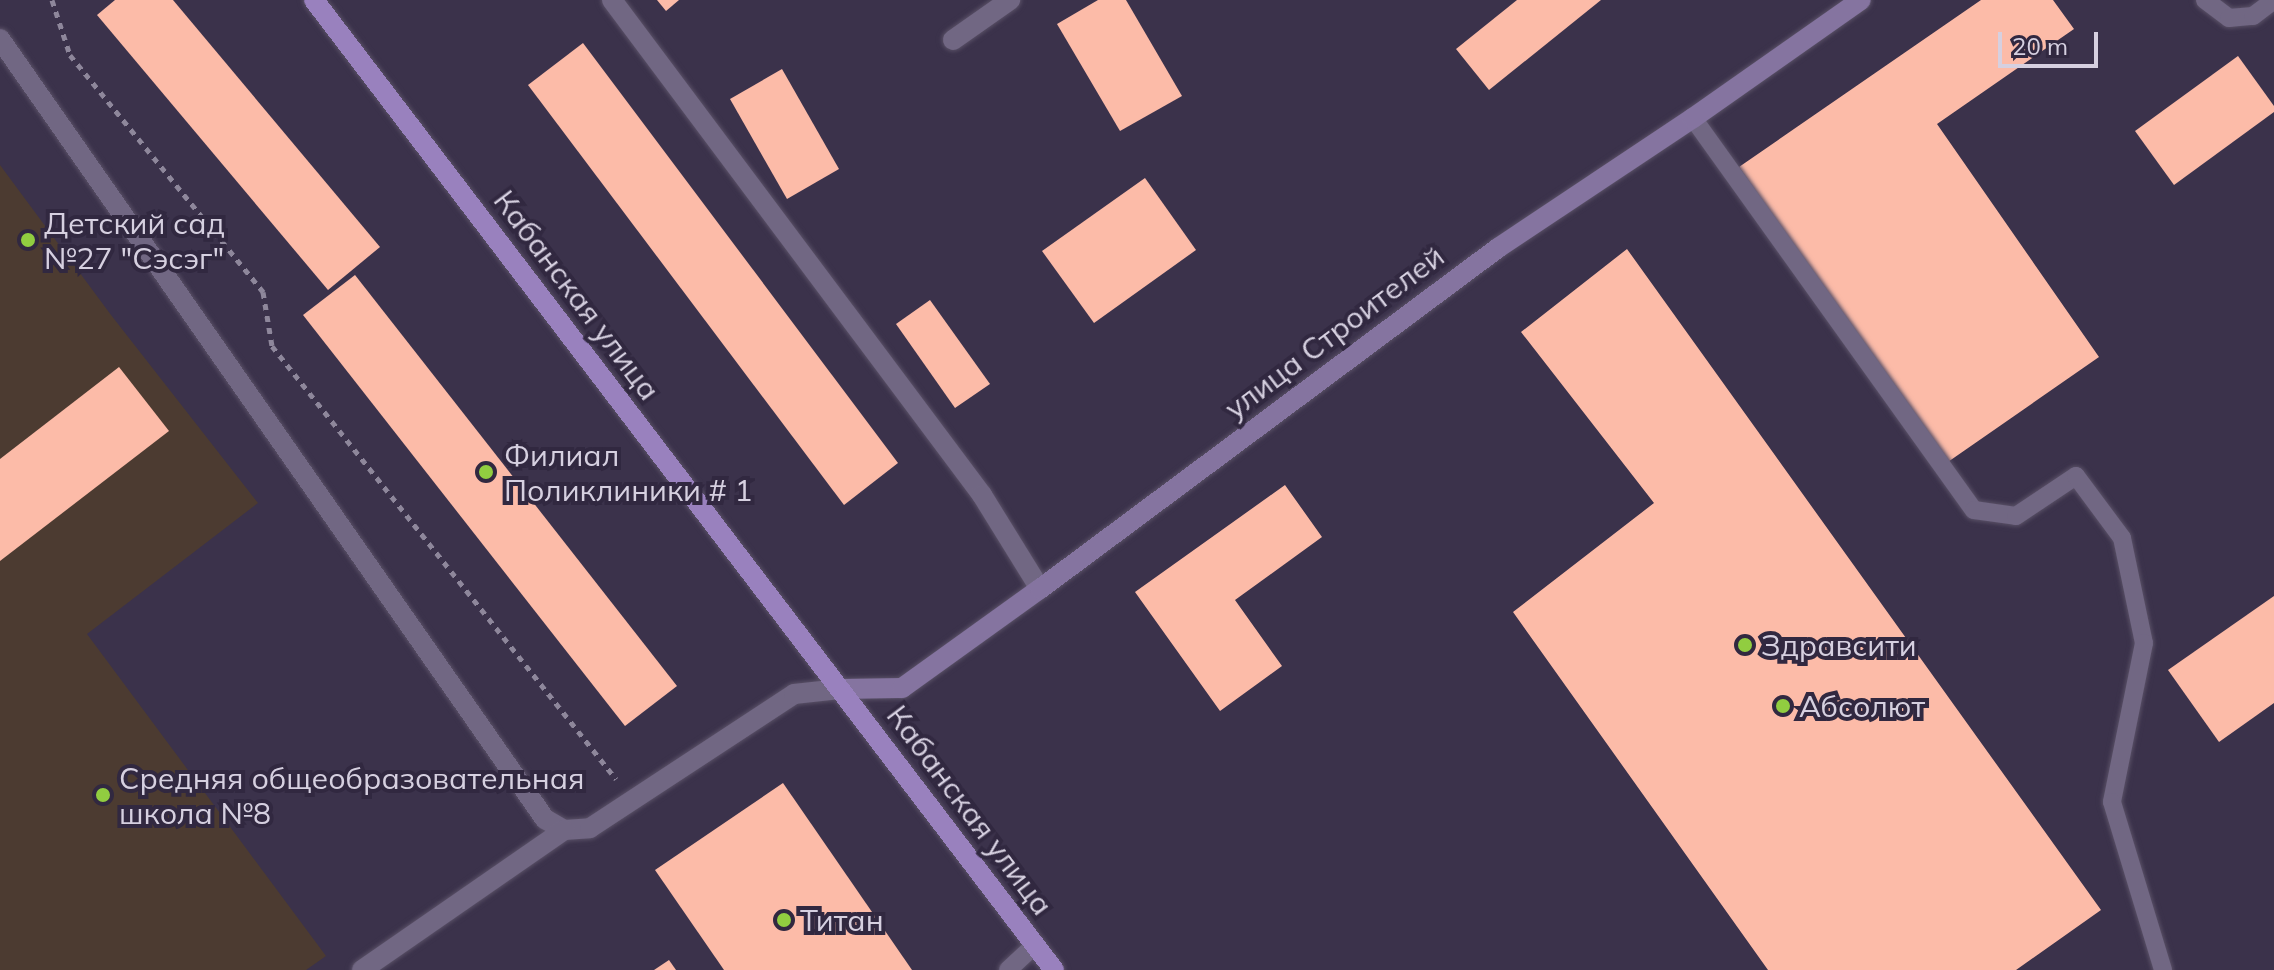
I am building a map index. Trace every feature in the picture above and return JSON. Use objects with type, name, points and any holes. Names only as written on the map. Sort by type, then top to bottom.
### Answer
[{"type":"main road","name":"Кабанская улица","points":[[314,0],[1054,970]]},
{"type":"street","points":[[612,0],[982,495],[1040,589]]},
{"type":"street","points":[[953,40],[1010,0]]},
{"type":"street","name":"улица Строителей","points":[[840,689],[902,688],[1498,248],[1693,118],[1861,0]]},
{"type":"street","points":[[0,39],[545,819],[564,830]]},
{"type":"street","points":[[362,970],[564,830],[590,828],[794,694],[840,689]]},
{"type":"lane","points":[[2205,0],[2229,18],[2253,16],[2274,0]]},
{"type":"lane","points":[[1693,118],[1974,510],[2016,516],[2076,476],[2122,538],[2144,643],[2112,802],[2163,970]]},
{"type":"lane","points":[[1008,970],[1035,945]]},
{"type":"path","points":[[52,0],[70,55],[263,292],[272,346],[633,800]]},
{"type":"shaded area","name":"Средняя общеобразовательная школа №8","points":[[0,165],[111,315],[258,503],[87,634],[326,956],[306,970],[0,970]]},
{"type":"building","points":[[115,0],[173,0],[380,247],[328,290],[97,15]]},
{"type":"building","points":[[657,0],[679,0],[666,11]]},
{"type":"building","points":[[1098,0],[1126,0],[1182,96],[1120,131],[1057,24]]},
{"type":"building","points":[[1517,0],[1601,0],[1489,90],[1456,49]]},
{"type":"building","points":[[1981,0],[2053,0],[2074,29],[1937,124],[2099,357],[1945,464],[1739,167]]},
{"type":"building","points":[[583,43],[898,463],[844,505],[528,85]]},
{"type":"building","points":[[2238,56],[2274,106],[2274,112],[2174,185],[2135,131]]},
{"type":"building","points":[[782,69],[839,169],[787,199],[730,99]]},
{"type":"building","points":[[1145,178],[1196,250],[1094,323],[1042,251]]},
{"type":"building","points":[[1627,249],[2101,910],[2016,970],[1768,970],[1513,612],[1654,503],[1521,332]]},
{"type":"building","points":[[355,275],[677,686],[625,726],[303,315]]},
{"type":"building","points":[[930,300],[990,384],[955,408],[896,324]]},
{"type":"building","points":[[119,367],[169,431],[0,561],[0,459]]},
{"type":"building","points":[[1285,485],[1322,537],[1235,600],[1282,666],[1220,711],[1135,592]]},
{"type":"building","points":[[2274,596],[2274,703],[2219,742],[2168,670]]},
{"type":"building","name":"Титан","points":[[783,783],[912,970],[724,970],[655,870]]},
{"type":"building","points":[[669,960],[676,970],[654,970]]},
{"type":"place","name":"Детский сад №27 \"Сэсэг\"","points":[[28,240]]},
{"type":"place","name":"Филиал Поликлиники # 1","points":[[486,472]]},
{"type":"place","name":"Здравсити","points":[[1745,645]]},
{"type":"place","name":"Абсолют","points":[[1783,706]]},
{"type":"place","name":"Средняя общеобразовательная школа №8","points":[[103,795]]},
{"type":"place","name":"Титан","points":[[784,920]]}]
